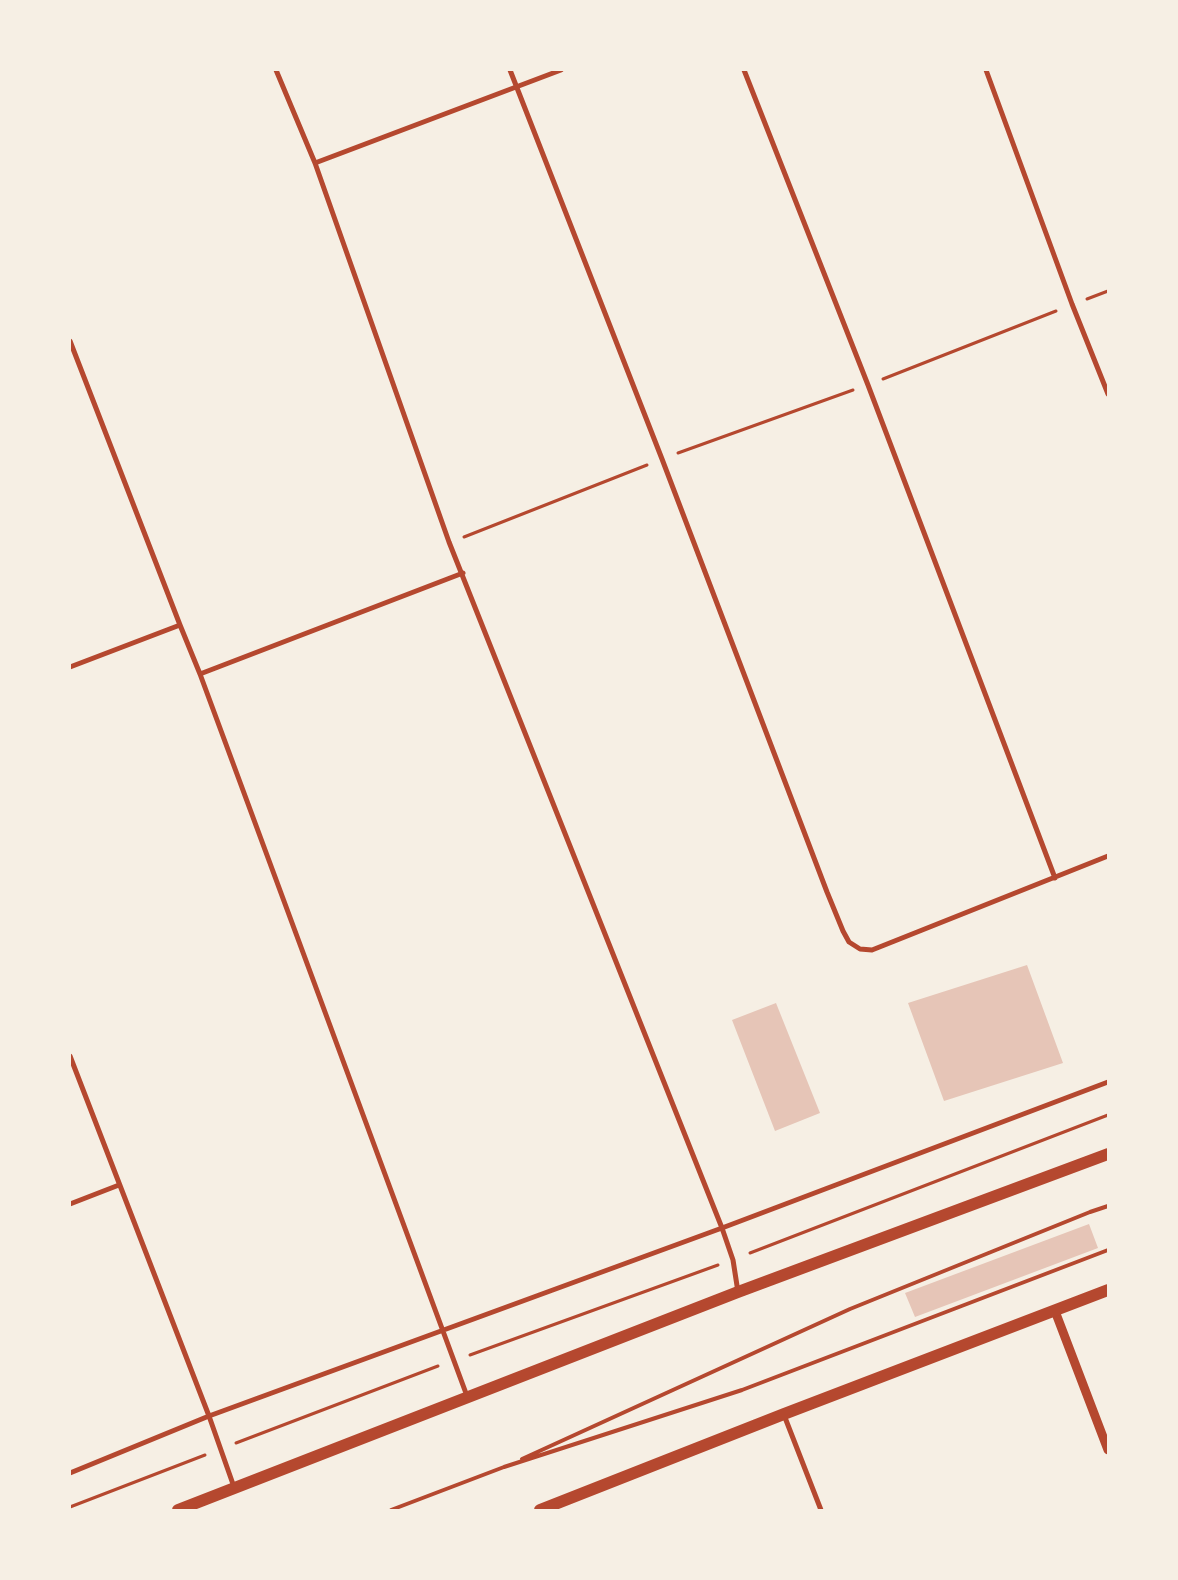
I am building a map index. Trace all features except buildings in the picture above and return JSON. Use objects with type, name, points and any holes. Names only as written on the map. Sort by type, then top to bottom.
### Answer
[{"type":"main road","points":[[178,1510],[738,1292],[1108,1154]]},
{"type":"main road","points":[[540,1510],[1108,1290]]},
{"type":"street","points":[[276,70],[315,163],[449,542],[463,573],[722,1228],[733,1260],[738,1292]]},
{"type":"street","points":[[510,70],[843,931],[849,942],[860,949],[872,950],[1108,856]]},
{"type":"street","points":[[315,163],[561,70]]},
{"type":"street","points":[[744,70],[868,385],[1054,878]]},
{"type":"street","points":[[986,70],[1072,304],[1108,394]]},
{"type":"street","points":[[70,341],[200,674],[468,1398]]},
{"type":"street","points":[[200,674],[463,573]]},
{"type":"street","points":[[70,667],[180,625]]},
{"type":"street","points":[[70,1056],[209,1416],[234,1488]]},
{"type":"street","points":[[70,1473],[209,1416],[722,1228],[1108,1082]]},
{"type":"street","points":[[70,1204],[119,1185]]},
{"type":"street","points":[[1055,1311],[1108,1450]]},
{"type":"street","points":[[784,1414],[821,1510]]},
{"type":"lane","points":[[504,1467],[850,1309],[1108,1206]]},
{"type":"lane","points":[[391,1510],[504,1467],[742,1390],[1108,1250]]},
{"type":"path","points":[[449,542],[662,459],[868,385],[1108,291]]},
{"type":"path","points":[[70,1507],[453,1361],[733,1260],[1108,1115]]}]
